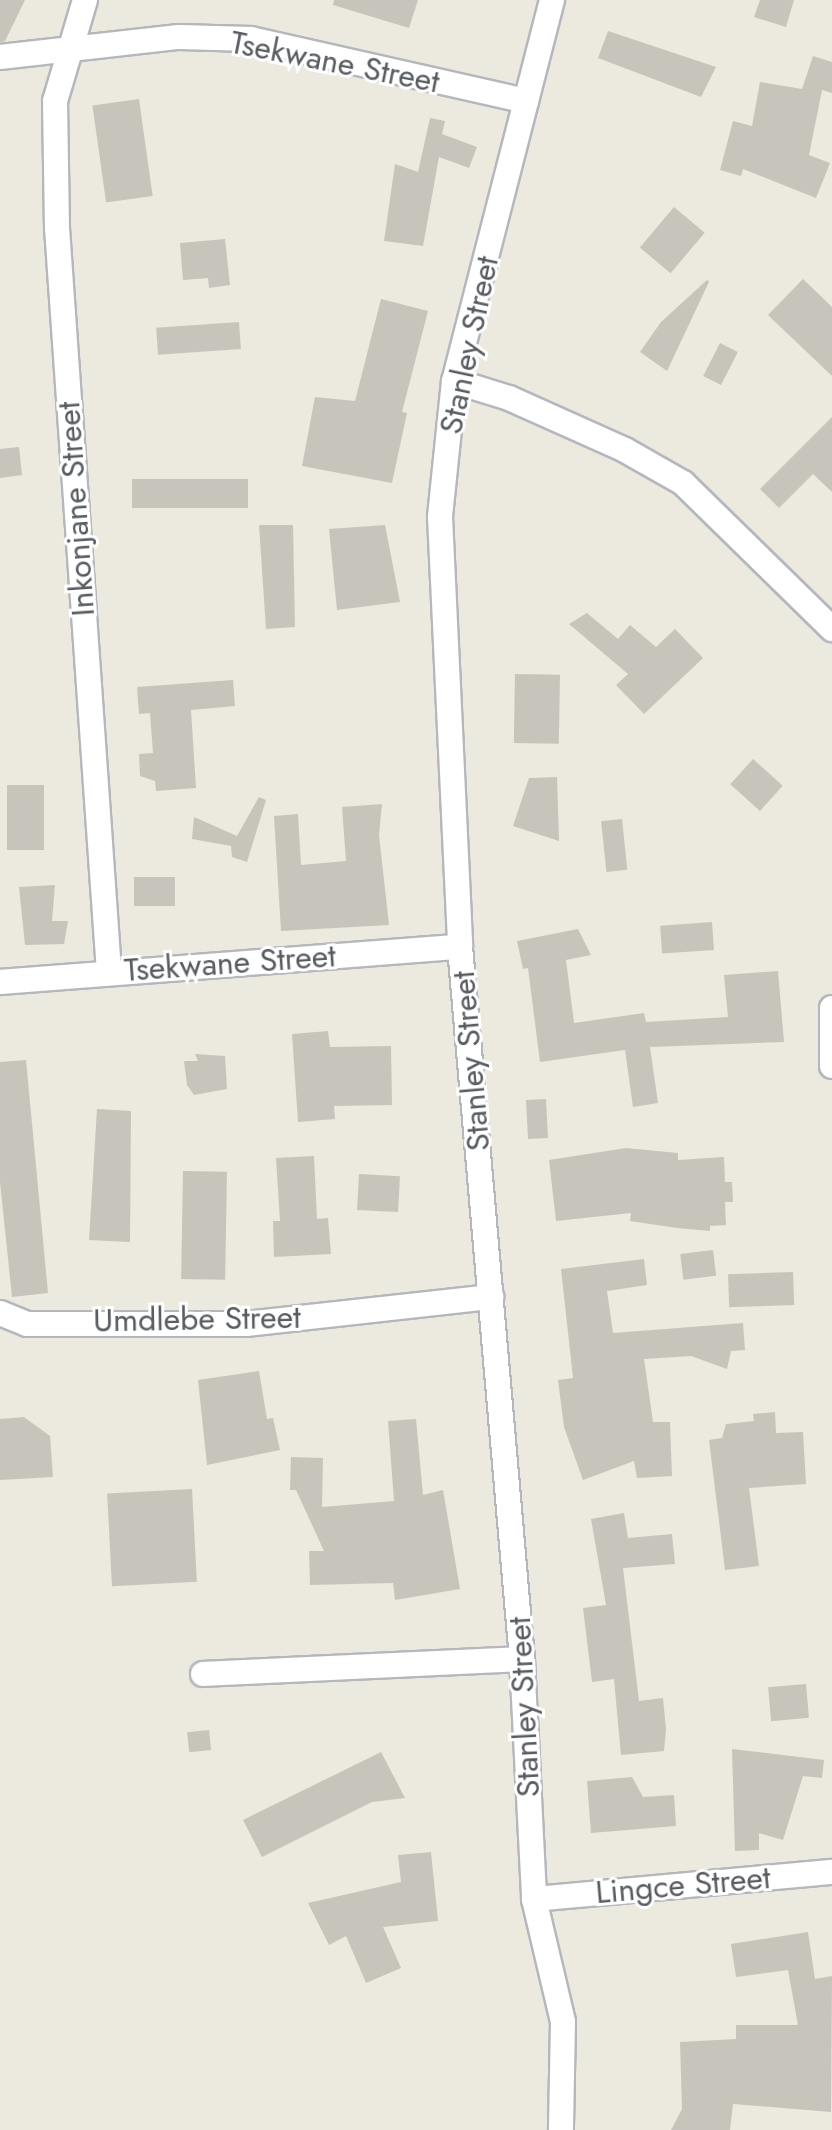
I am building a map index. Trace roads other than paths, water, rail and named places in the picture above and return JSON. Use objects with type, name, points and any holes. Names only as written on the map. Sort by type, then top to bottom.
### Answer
[{"type":"street","name":"Inkonjane Street","points":[[85,0],[55,101],[57,228],[109,971]]},
{"type":"street","name":"Stanley Street","points":[[552,0],[454,381],[440,517],[460,947],[522,1659],[534,1899],[563,2022],[561,2130]]},
{"type":"street","name":"Tsekwane Street","points":[[0,57],[179,37],[251,39],[526,101]]},
{"type":"street","points":[[454,381],[509,398],[596,437],[683,483],[832,629]]},
{"type":"street","name":"Tsekwane Street","points":[[0,982],[109,971],[460,947]]},
{"type":"street","points":[[832,1008],[832,1066]]},
{"type":"street","name":"Umdlebe Street","points":[[0,1313],[27,1324],[246,1324],[492,1297]]},
{"type":"street","points":[[203,1674],[522,1659]]},
{"type":"street","name":"Lingce Street","points":[[534,1899],[832,1872]]}]
